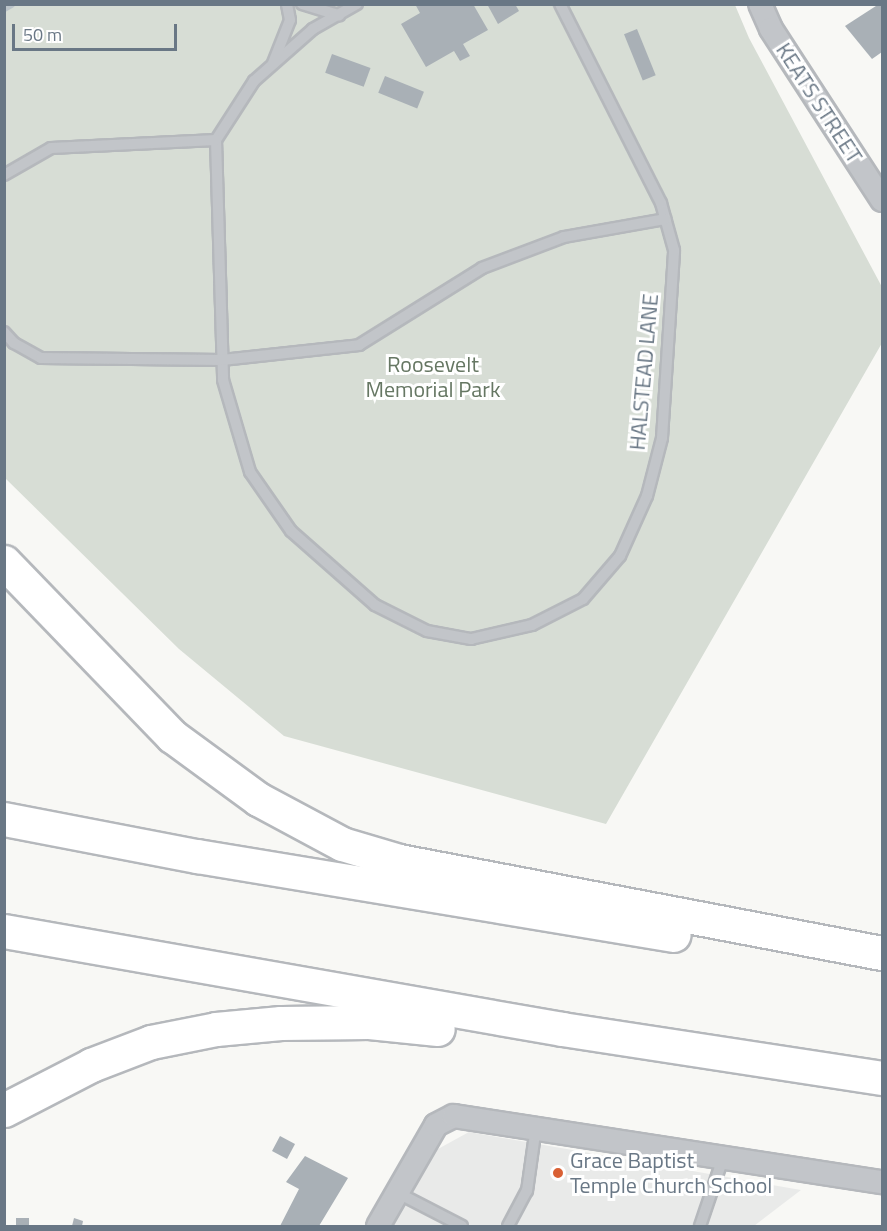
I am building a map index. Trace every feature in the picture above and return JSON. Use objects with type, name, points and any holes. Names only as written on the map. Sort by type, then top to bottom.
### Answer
[{"type":"highway","points":[[4,562],[172,736],[258,799],[342,844],[399,861],[882,953]]},
{"type":"highway","points":[[4,819],[545,916],[767,950],[882,962]]},
{"type":"highway","points":[[4,931],[308,986],[764,1061],[882,1078]]},
{"type":"highway","points":[[4,1110],[91,1065],[152,1042],[216,1029],[281,1023],[369,1022],[764,1061]]},
{"type":"street","name":"KEATS STREET","points":[[760,4],[771,29],[882,200]]},
{"type":"street","points":[[378,1227],[436,1125],[444,1119],[464,1116],[882,1182]]},
{"type":"lane","points":[[271,66],[290,20],[287,4]]},
{"type":"lane","points":[[302,4],[339,15]]},
{"type":"lane","points":[[4,175],[51,148],[216,140],[254,81],[313,29],[357,4]]},
{"type":"lane","name":"HALSTEAD LANE","points":[[216,140],[223,380],[249,472],[291,531],[375,605],[427,631],[471,639],[532,625],[583,599],[620,556],[646,496],[662,438],[674,250],[661,203],[560,4]]},
{"type":"lane","points":[[4,332],[15,343],[41,358],[222,360],[359,345],[482,268],[564,237],[665,219]]},
{"type":"lane","points":[[508,1227],[527,1191],[536,1127]]},
{"type":"lane","points":[[700,1227],[723,1158]]},
{"type":"lane","points":[[398,1193],[462,1227]]},
{"type":"shaded area","name":"Grace Baptist Temple Church School","points":[[469,1132],[801,1190],[754,1226],[389,1226],[427,1155]]},
{"type":"green space","name":"Roosevelt Memorial Park","points":[[4,5],[735,5],[749,38],[882,287],[882,343],[606,824],[284,736],[179,649],[5,478]]},
{"type":"building","points":[[415,4],[473,4],[488,30],[463,44],[470,56],[460,61],[454,51],[426,67],[401,24],[420,13]]},
{"type":"building","points":[[487,4],[515,4],[519,11],[498,24]]},
{"type":"building","points":[[879,4],[882,7],[882,52],[872,59],[845,26]]},
{"type":"building","points":[[637,29],[656,75],[643,81],[624,34]]},
{"type":"building","points":[[332,54],[371,68],[364,87],[325,73]]},
{"type":"building","points":[[385,76],[424,92],[417,108],[378,93]]},
{"type":"building","points":[[280,1136],[295,1144],[287,1159],[272,1151]]},
{"type":"building","points":[[305,1156],[348,1178],[319,1226],[280,1226],[299,1189],[286,1182]]},
{"type":"building","points":[[16,1218],[29,1218],[29,1226],[16,1226]]},
{"type":"building","points":[[74,1218],[83,1221],[82,1226],[72,1226]]},
{"type":"waterway","points":[[4,8],[11,4]]},
{"type":"place","name":"Grace Baptist Temple Church School","points":[[558,1173]]}]
